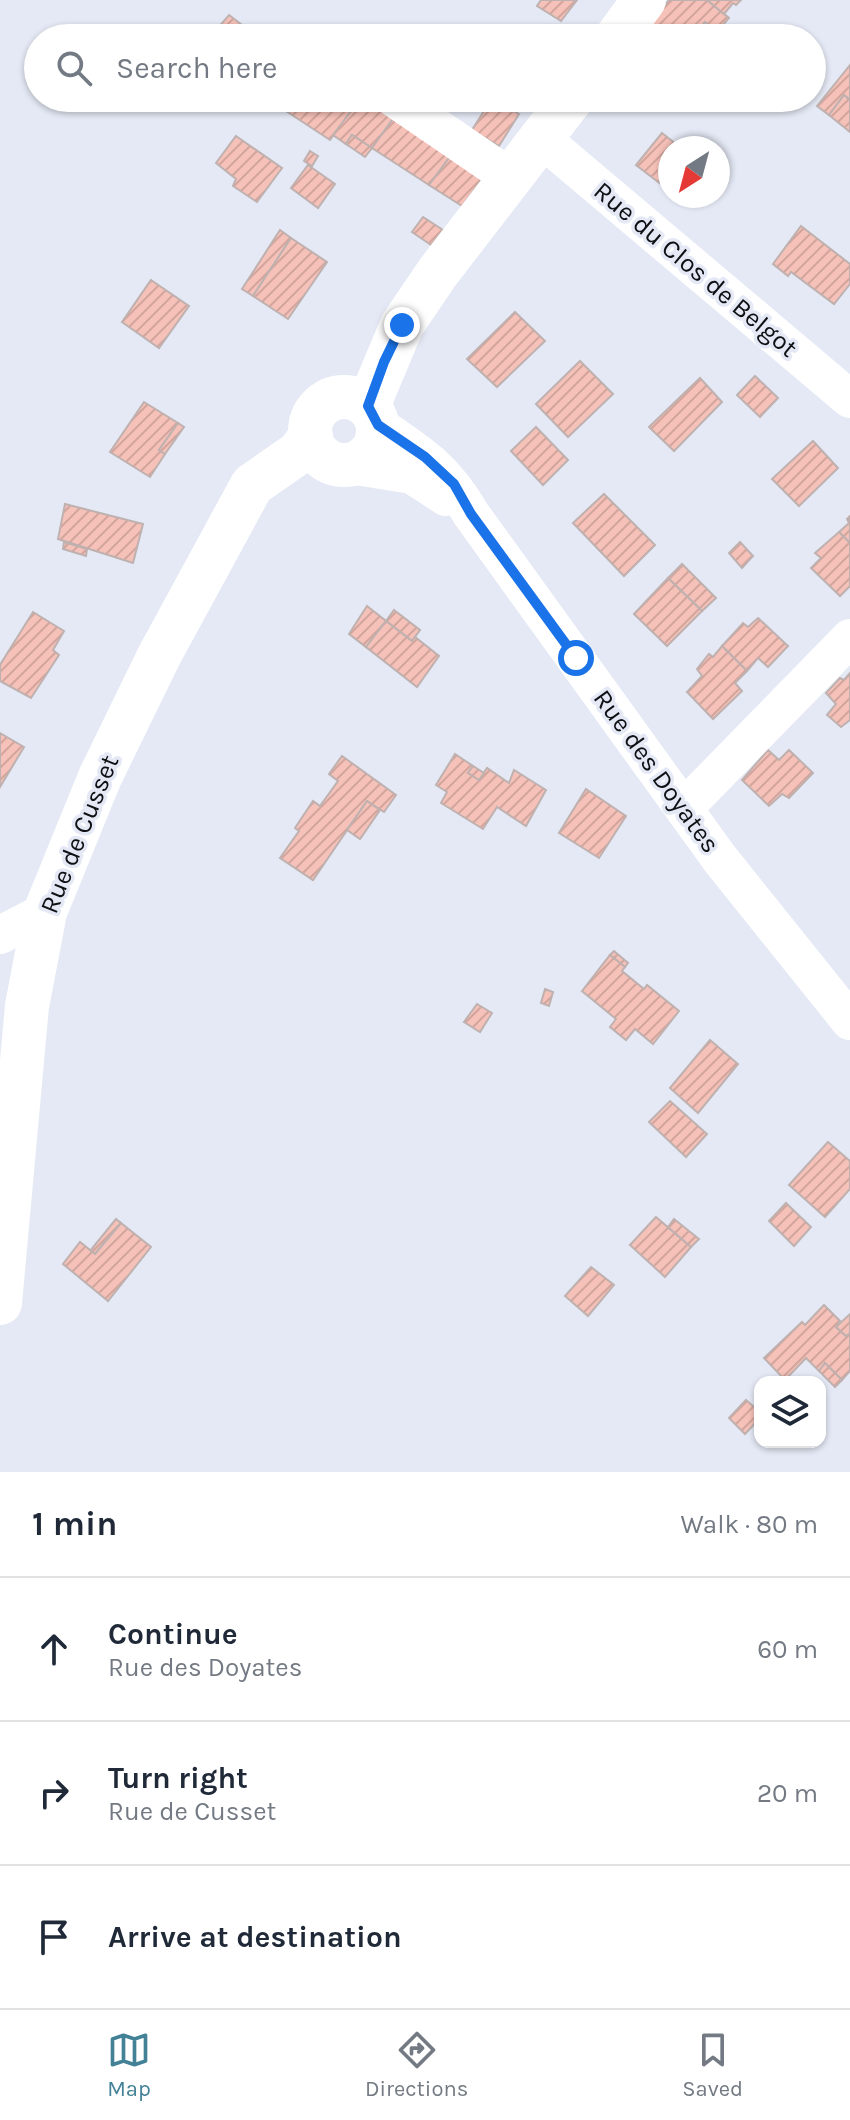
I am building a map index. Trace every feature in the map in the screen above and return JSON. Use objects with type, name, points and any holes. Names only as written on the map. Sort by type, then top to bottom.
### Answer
[{"type":"street","points":[[626,24],[644,0]]},
{"type":"street","points":[[414,112],[511,178]]},
{"type":"street","points":[[361,410],[402,325],[438,272],[562,112]]},
{"type":"street","name":"Rue du Clos de Belgot","points":[[542,139],[850,399]]},
{"type":"street","points":[[327,402],[361,410],[378,438],[372,451],[364,459],[332,455],[311,424],[317,411],[327,402]]},
{"type":"street","name":"Rue des Doyates","points":[[361,410],[454,484],[471,514],[684,808],[787,945],[850,1021]]},
{"type":"street","name":"Rue de Cusset","points":[[0,1303],[27,1006],[45,912],[100,777],[159,656],[252,485],[298,453],[332,455]]},
{"type":"street","name":"Rue des Doyates","points":[[332,455],[412,475],[471,514]]},
{"type":"street","points":[[684,808],[850,638]]},
{"type":"street","points":[[0,935],[45,912]]},
{"type":"building","points":[[541,0],[577,0],[561,21],[537,6]]},
{"type":"building","points":[[669,0],[707,0],[729,18],[724,24],[650,24]]},
{"type":"building","points":[[707,0],[741,0],[736,5],[733,3],[724,14]]},
{"type":"building","points":[[229,15],[241,24],[221,24]]},
{"type":"building","points":[[850,65],[850,100],[844,95],[829,115],[825,112],[826,95]]},
{"type":"building","points":[[844,95],[850,100],[850,132],[829,115]]},
{"type":"building","points":[[288,112],[351,112],[330,140]]},
{"type":"building","points":[[350,112],[389,112],[395,116],[372,148],[352,135],[346,144],[333,135]]},
{"type":"building","points":[[483,112],[519,114],[499,146],[472,130]]},
{"type":"building","points":[[395,116],[452,154],[429,185],[372,148]]},
{"type":"building","points":[[352,135],[372,148],[365,157],[346,144]]},
{"type":"building","points":[[236,136],[282,168],[257,202],[233,186],[236,179],[216,163]]},
{"type":"building","points":[[658,138],[658,182],[636,165]]},
{"type":"building","points":[[310,151],[318,156],[312,166],[304,161]]},
{"type":"building","points":[[452,154],[485,175],[462,206],[429,185]]},
{"type":"building","points":[[308,165],[335,184],[318,208],[291,188]]},
{"type":"building","points":[[423,217],[443,230],[431,245],[412,232]]},
{"type":"building","points":[[801,226],[850,264],[850,284],[834,304],[791,272],[788,276],[773,264]]},
{"type":"building","points":[[280,230],[291,238],[253,296],[242,289]]},
{"type":"building","points":[[291,238],[327,262],[288,319],[253,296]]},
{"type":"building","points":[[151,280],[189,306],[159,348],[122,322]]},
{"type":"building","points":[[515,312],[545,341],[497,387],[467,359]]},
{"type":"building","points":[[580,361],[613,394],[568,437],[536,404]]},
{"type":"building","points":[[755,376],[778,398],[760,417],[737,395]]},
{"type":"building","points":[[700,378],[722,402],[674,451],[649,427]]},
{"type":"building","points":[[144,402],[178,423],[159,450],[165,454],[150,477],[110,452]]},
{"type":"building","points":[[178,423],[184,427],[165,454],[159,450]]},
{"type":"building","points":[[536,427],[568,460],[543,485],[511,451]]},
{"type":"building","points":[[813,441],[838,468],[799,506],[772,479]]},
{"type":"building","points":[[604,494],[655,545],[624,576],[573,523]]},
{"type":"building","points":[[65,504],[143,524],[133,563],[58,539]]},
{"type":"building","points":[[850,516],[850,543],[839,532],[849,523],[847,519]]},
{"type":"building","points":[[839,532],[850,543],[850,586],[840,596],[811,568],[821,558],[815,553]]},
{"type":"building","points":[[64,542],[87,549],[86,556],[63,549]]},
{"type":"building","points":[[740,542],[753,556],[742,568],[729,553]]},
{"type":"building","points":[[682,564],[716,598],[702,611],[668,578]]},
{"type":"building","points":[[668,578],[702,611],[667,646],[634,614]]},
{"type":"building","points":[[367,606],[386,621],[366,647],[349,634]]},
{"type":"building","points":[[394,610],[420,630],[412,641],[386,621]]},
{"type":"building","points":[[33,612],[64,631],[53,650],[59,655],[31,698],[0,681],[0,665]]},
{"type":"building","points":[[758,618],[788,646],[768,667],[758,658],[747,671],[722,646],[743,623],[748,627]]},
{"type":"building","points":[[386,621],[412,641],[415,637],[439,656],[417,687],[366,647]]},
{"type":"building","points":[[722,646],[747,671],[735,683],[742,691],[713,719],[687,692],[702,676],[697,669],[709,654],[713,657]]},
{"type":"building","points":[[850,673],[850,720],[841,727],[827,715],[836,704],[826,693],[840,678],[844,680]]},
{"type":"building","points":[[0,733],[24,747],[0,787]]},
{"type":"building","points":[[768,750],[779,760],[789,750],[813,773],[789,798],[782,794],[769,806],[742,780]]},
{"type":"building","points":[[455,754],[473,766],[468,773],[479,780],[487,768],[509,783],[514,770],[546,790],[526,826],[497,807],[483,829],[441,803],[447,792],[436,785]]},
{"type":"building","points":[[342,756],[396,795],[384,812],[367,801],[313,880],[280,858],[299,831],[295,828],[313,801],[320,806],[338,781],[329,774]]},
{"type":"building","points":[[473,766],[484,773],[479,780],[468,773]]},
{"type":"building","points":[[586,789],[626,816],[599,858],[559,833]]},
{"type":"building","points":[[367,801],[380,810],[360,839],[347,830]]},
{"type":"building","points":[[614,951],[628,963],[625,967],[610,955]]},
{"type":"building","points":[[610,955],[625,967],[622,971],[644,989],[647,985],[679,1011],[653,1044],[635,1029],[626,1040],[610,1027],[616,1019],[582,991]]},
{"type":"building","points":[[545,989],[553,992],[549,1006],[541,1003]]},
{"type":"building","points":[[477,1004],[492,1013],[480,1032],[464,1022]]},
{"type":"building","points":[[710,1040],[738,1064],[698,1113],[670,1088]]},
{"type":"building","points":[[670,1101],[707,1134],[686,1157],[649,1122]]},
{"type":"building","points":[[828,1142],[850,1161],[850,1189],[825,1217],[789,1185]]},
{"type":"building","points":[[786,1203],[811,1227],[794,1246],[769,1221]]},
{"type":"building","points":[[656,1217],[691,1247],[665,1277],[630,1245]]},
{"type":"building","points":[[116,1219],[121,1223],[95,1254],[90,1251]]},
{"type":"building","points":[[674,1219],[699,1239],[691,1247],[668,1227]]},
{"type":"building","points":[[121,1223],[151,1247],[108,1301],[63,1264],[80,1242],[95,1254]]},
{"type":"building","points":[[591,1267],[614,1285],[588,1316],[565,1296]]},
{"type":"building","points":[[824,1305],[840,1321],[836,1327],[846,1336],[850,1333],[850,1371],[842,1380],[825,1363],[819,1371],[806,1358],[789,1376],[781,1376],[764,1358],[802,1322],[805,1325]]},
{"type":"building","points":[[850,1314],[850,1333],[846,1336],[836,1327]]},
{"type":"building","points":[[825,1363],[842,1380],[835,1387],[819,1371]]},
{"type":"building","points":[[746,1400],[754,1407],[754,1424],[745,1434],[729,1418]]},
{"type":"route","points":[[402,325],[368,406],[378,425],[425,457],[454,484],[471,514],[576,658]]}]
